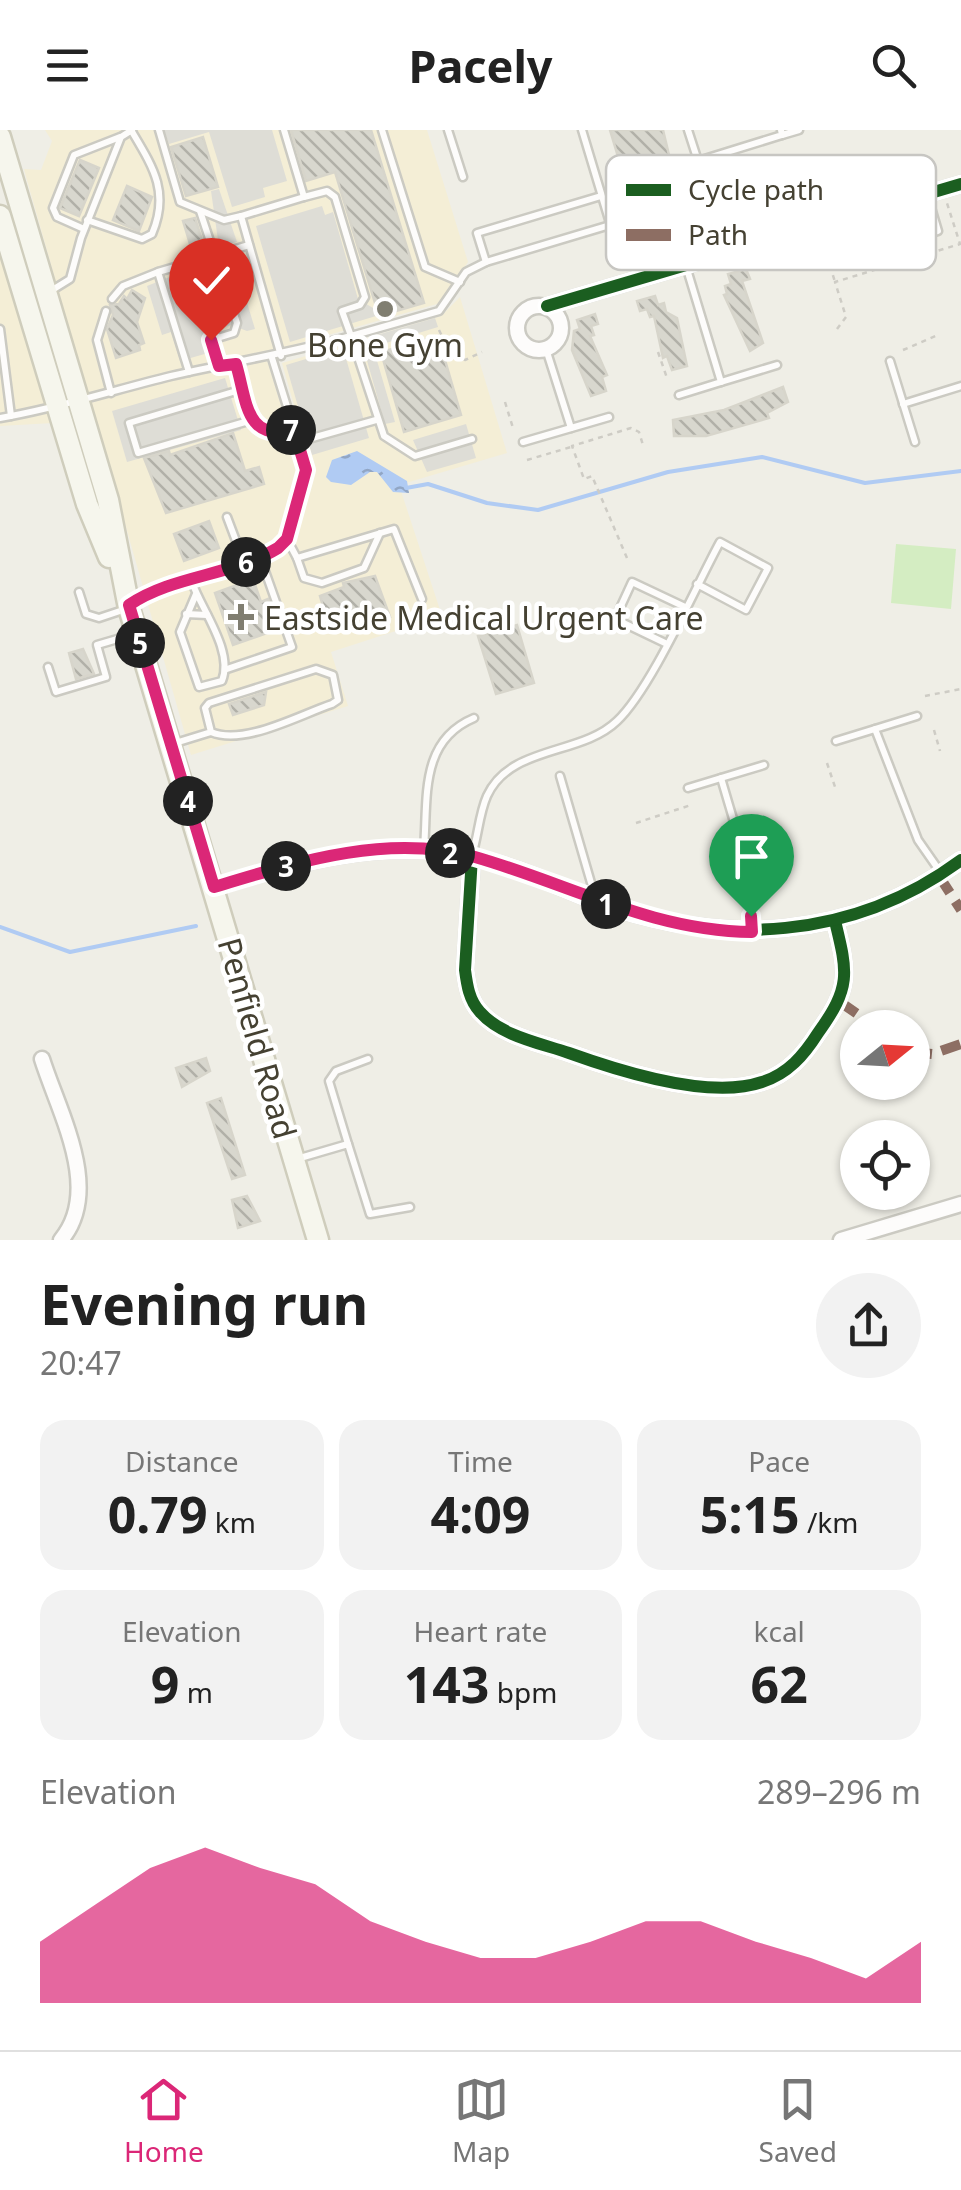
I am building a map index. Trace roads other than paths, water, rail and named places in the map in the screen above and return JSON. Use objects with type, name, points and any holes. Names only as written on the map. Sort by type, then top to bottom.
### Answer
[{"type":"main road","name":"Penfield Road","points":[[0,138],[108,500],[129,607]]},
{"type":"main road","name":"Penfield Road","points":[[0,216],[7,262],[87,504],[129,607],[318,1240]]},
{"type":"street","points":[[936,191],[961,184]]},
{"type":"street","points":[[548,306],[561,325],[558,340],[546,349],[525,346],[516,327],[527,308],[548,306],[669,270]]},
{"type":"street","points":[[214,887],[309,859],[361,851],[424,850],[472,856],[670,924],[752,932],[835,921],[891,901],[961,860]]},
{"type":"street","points":[[472,856],[465,970],[466,986],[480,1013],[513,1034],[602,1065],[673,1081],[747,1086],[774,1078],[800,1058],[837,1006],[846,984],[835,921]]},
{"type":"street","points":[[42,1060],[80,1188],[75,1218],[61,1240]]},
{"type":"street","points":[[840,1240],[961,1204]]},
{"type":"lane","points":[[131,130],[149,160],[160,194],[163,209],[152,234],[142,239],[57,217],[54,208],[74,155],[131,130]]},
{"type":"lane","points":[[159,130],[180,202],[200,211],[224,220],[328,191],[335,197],[365,296],[360,306],[342,311],[384,436],[411,455],[472,438]]},
{"type":"lane","points":[[284,130],[304,196]]},
{"type":"lane","points":[[382,130],[425,267],[430,274],[460,282]]},
{"type":"lane","points":[[448,130],[463,177]]},
{"type":"lane","points":[[582,130],[606,213]]},
{"type":"lane","points":[[688,130],[696,155]]},
{"type":"lane","points":[[715,155],[799,130]]},
{"type":"lane","points":[[47,293],[70,279],[86,225],[121,136]]},
{"type":"lane","points":[[486,262],[477,233],[601,196]]},
{"type":"lane","points":[[200,211],[238,323],[234,332],[211,340],[219,366]]},
{"type":"lane","points":[[241,216],[281,356]]},
{"type":"lane","points":[[0,418],[56,409],[189,372],[281,356],[438,310],[466,272],[486,262],[606,227]]},
{"type":"lane","points":[[112,299],[124,286],[158,272],[249,245]]},
{"type":"lane","points":[[688,270],[722,382]]},
{"type":"lane","points":[[158,272],[189,372]]},
{"type":"lane","points":[[106,311],[96,340],[111,393]]},
{"type":"lane","points":[[0,329],[11,416]]},
{"type":"lane","points":[[546,349],[570,428]]},
{"type":"lane","points":[[79,592],[86,614],[99,618],[129,607],[146,594],[260,557],[287,539],[306,470],[272,358]]},
{"type":"lane","points":[[890,360],[915,442]]},
{"type":"lane","points":[[236,364],[252,420],[270,434],[294,430]]},
{"type":"lane","points":[[679,395],[778,364]]},
{"type":"lane","points":[[903,404],[961,386]]},
{"type":"lane","points":[[243,389],[130,423],[138,453],[252,420]]},
{"type":"lane","points":[[523,442],[609,417]]},
{"type":"lane","points":[[298,442],[376,420]]},
{"type":"lane","points":[[226,517],[244,562]]},
{"type":"lane","points":[[287,539],[304,578],[322,583],[364,568],[380,532]]},
{"type":"lane","points":[[297,558],[380,532],[399,534],[422,599]]},
{"type":"lane","points":[[472,856],[488,795],[504,775],[532,758],[592,738],[613,725],[629,708],[720,542],[768,568],[746,610],[697,584]]},
{"type":"lane","points":[[227,669],[292,646],[260,557]]},
{"type":"lane","points":[[192,582],[196,594],[203,599],[227,669],[222,681],[199,687],[180,632],[196,594]]},
{"type":"lane","points":[[665,643],[615,619],[632,582],[685,607]]},
{"type":"lane","points":[[186,614],[207,614]]},
{"type":"lane","points":[[48,667],[56,692],[106,677],[97,645],[137,633]]},
{"type":"lane","points":[[171,744],[211,732],[224,737],[240,734],[332,704],[338,700],[332,675],[316,669],[209,703],[205,708],[211,732]]},
{"type":"lane","points":[[836,741],[917,716]]},
{"type":"lane","points":[[424,850],[434,758],[451,728],[474,718]]},
{"type":"lane","points":[[875,728],[918,840],[942,874]]},
{"type":"lane","points":[[688,788],[764,765]]},
{"type":"lane","points":[[560,776],[597,901]]},
{"type":"lane","points":[[721,778],[749,873],[752,932]]},
{"type":"lane","points":[[368,1059],[336,1071],[329,1081],[370,1214],[410,1207]]},
{"type":"lane","points":[[294,1160],[348,1144]]},
{"type":"water","points":[[357,451],[407,481],[409,493],[393,492],[377,472],[370,472],[351,485],[331,482],[326,477],[332,460]]},
{"type":"waterway","points":[[406,488],[428,484],[487,503],[538,510],[668,472],[762,457],[865,483],[961,471]]},
{"type":"waterway","points":[[0,927],[70,952],[196,926]]},
{"type":"place","name":"Bone Gym","points":[[385,309]]},
{"type":"place","name":"Eastside Medical Urgent Care","points":[[241,617]]}]
